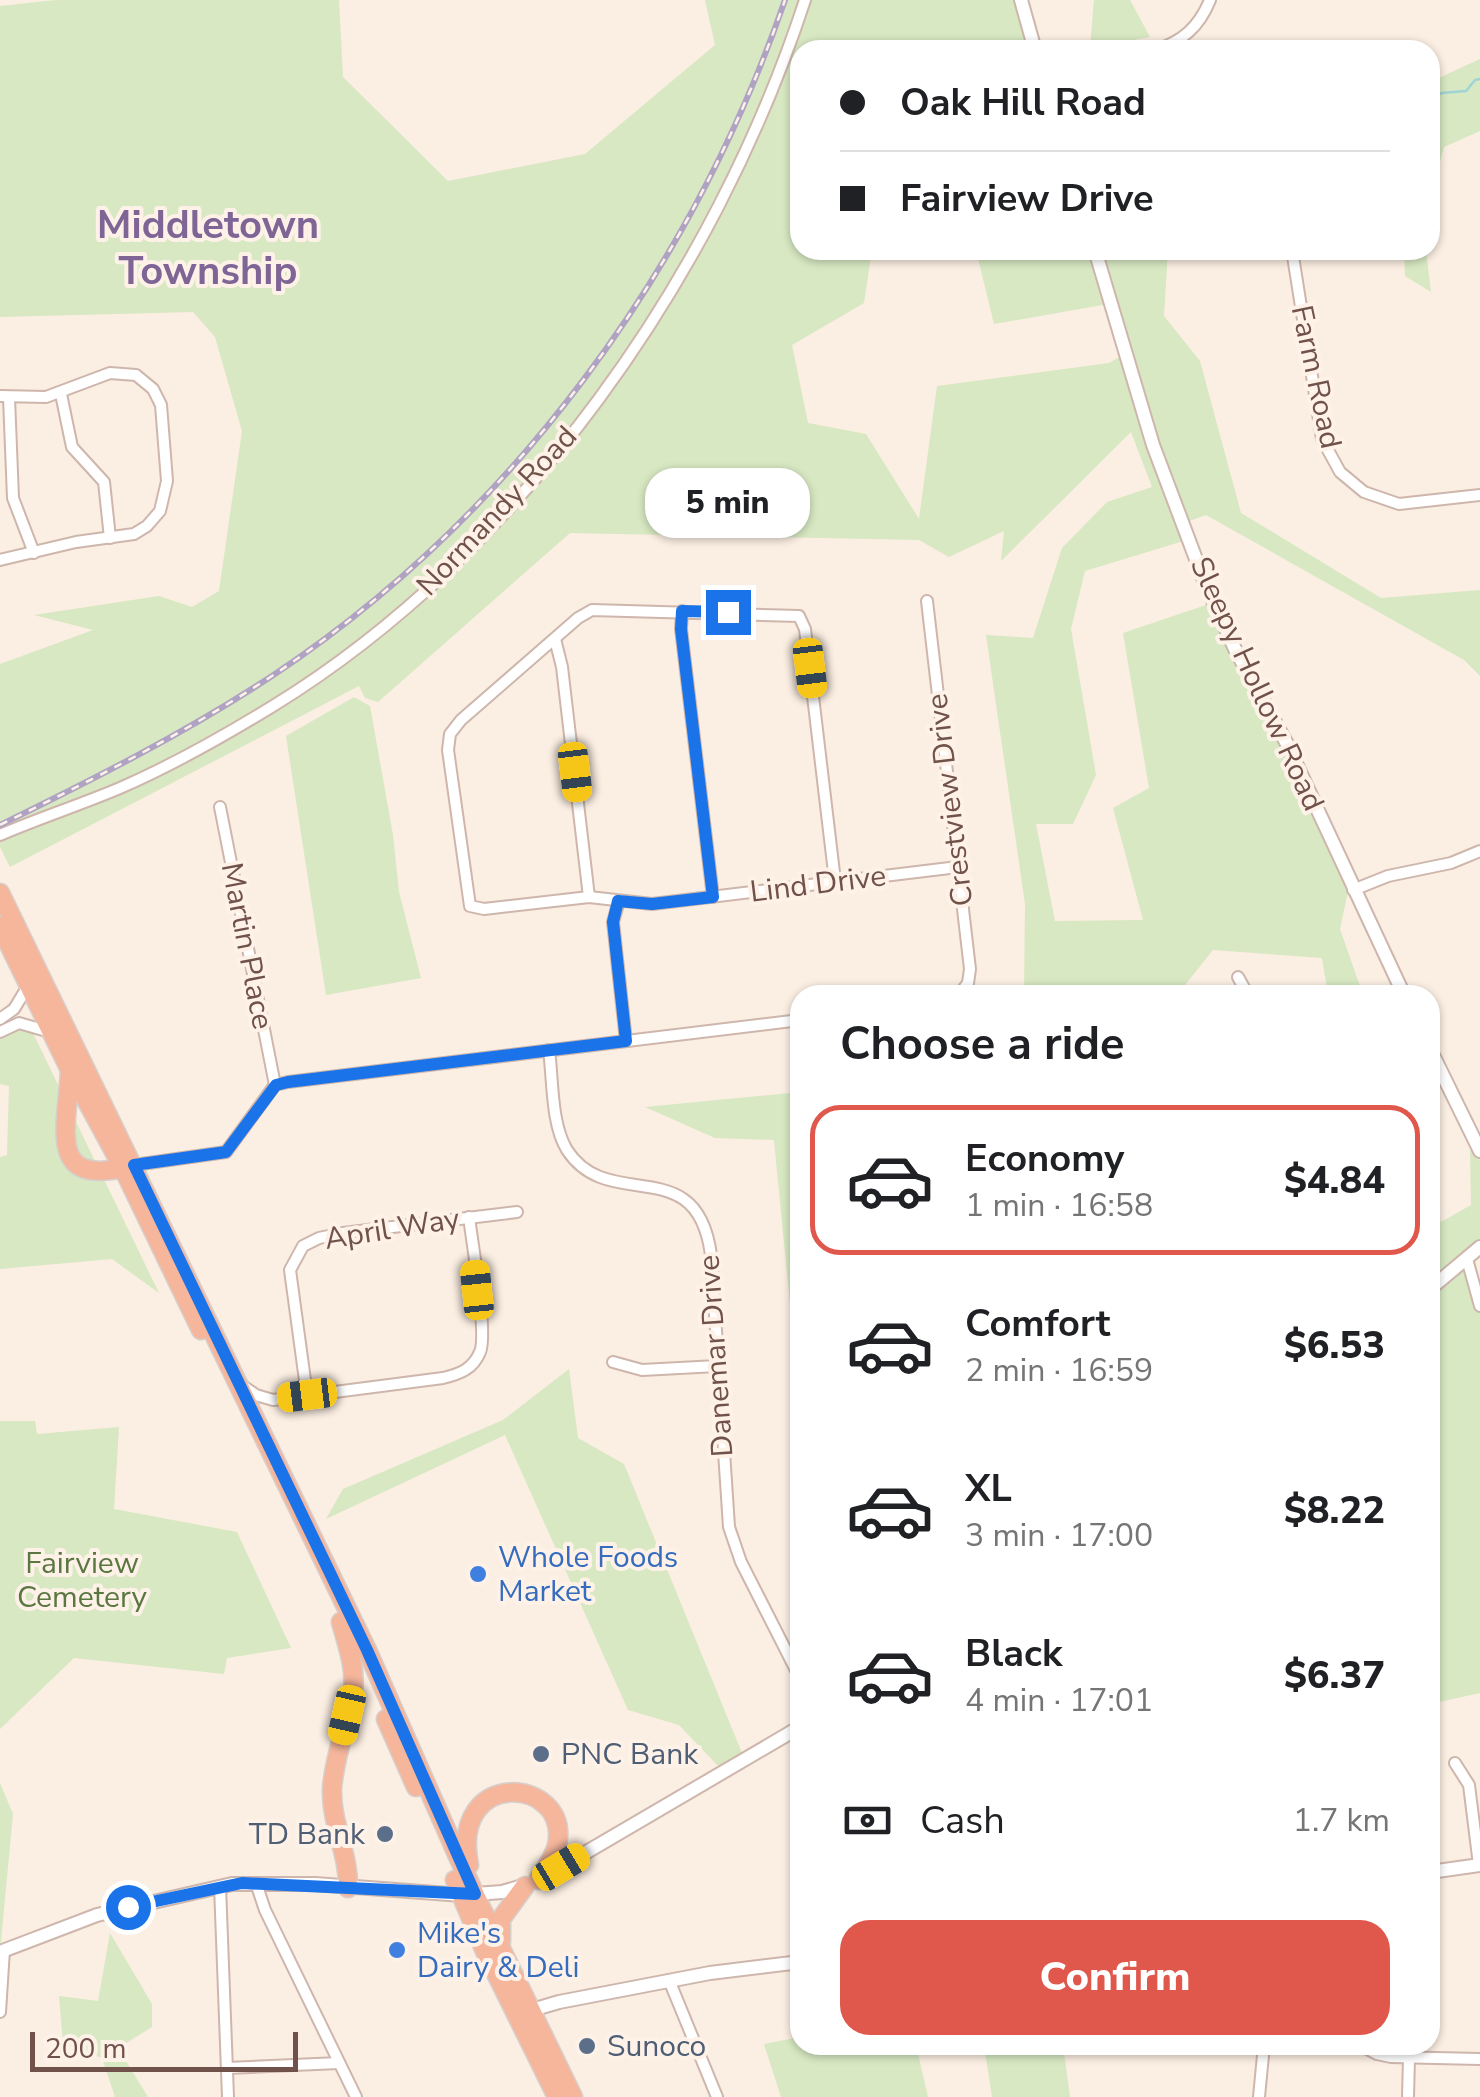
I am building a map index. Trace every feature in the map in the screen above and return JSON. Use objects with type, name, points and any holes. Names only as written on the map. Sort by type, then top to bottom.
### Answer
[{"type":"highway","points":[[0,893],[468,1895],[501,1948],[573,2097]]},
{"type":"highway","points":[[0,926],[70,1070],[128,1167],[238,1382],[392,1703],[468,1895],[484,1950],[557,2097]]},
{"type":"highway","points":[[70,1070],[68,1155],[86,1172],[128,1167]]},
{"type":"highway","points":[[341,1622],[354,1688],[335,1768],[332,1806],[346,1856],[348,1888]]},
{"type":"highway","points":[[468,1895],[466,1828],[482,1803],[501,1792],[530,1795],[545,1805],[554,1817],[557,1844],[532,1883],[501,1919],[501,1948]]},
{"type":"street","name":"Normandy Road","points":[[0,835],[154,772],[274,706],[381,630],[481,537],[574,430],[657,312],[704,232],[744,152],[804,0]]},
{"type":"street","points":[[1020,0],[1032,40]]},
{"type":"street","points":[[1179,40],[1190,32],[1210,0]]},
{"type":"street","name":"Sleepy Hollow Road","points":[[1098,260],[1153,444],[1205,583],[1235,649],[1286,742],[1399,985]]},
{"type":"street","name":"Farm Road","points":[[1294,260],[1322,438],[1340,472],[1364,492],[1390,503],[1410,505],[1480,496]]},
{"type":"street","points":[[0,560],[34,553],[76,542],[141,530],[163,504],[168,481],[157,395],[144,380],[120,372],[61,394],[4,397],[12,498],[34,553]]},
{"type":"street","points":[[61,394],[72,447],[104,482],[110,538]]},
{"type":"street","name":"Crestview Drive","points":[[927,601],[970,969],[966,985]]},
{"type":"street","points":[[556,639],[589,897],[484,910],[470,906],[448,750],[450,734],[461,720],[578,618],[592,610],[799,616],[805,629],[835,882]]},
{"type":"street","points":[[682,611],[713,897]]},
{"type":"street","name":"Martin Place","points":[[220,807],[276,1085]]},
{"type":"street","points":[[1354,890],[1388,876],[1451,863],[1480,851]]},
{"type":"street","name":"Lind Drive","points":[[589,897],[652,904],[958,866]]},
{"type":"street","points":[[618,901],[613,922],[626,1041]]},
{"type":"street","points":[[1238,977],[1242,985]]},
{"type":"street","points":[[0,1019],[14,1009],[28,985]]},
{"type":"street","points":[[128,1167],[226,1152],[276,1085],[790,1021]]},
{"type":"street","points":[[0,1032],[19,1023],[52,1033]]},
{"type":"street","name":"Danemar Drive","points":[[549,1050],[560,1131],[575,1160],[592,1174],[612,1182],[655,1186],[671,1192],[690,1204],[708,1238],[731,1536],[790,1657]]},
{"type":"street","points":[[1440,1069],[1480,1150]]},
{"type":"street","name":"April Way","points":[[307,1395],[289,1277],[303,1246],[343,1233],[517,1212]]},
{"type":"street","points":[[238,1382],[256,1395],[273,1400],[459,1374],[473,1364],[483,1344],[469,1217]]},
{"type":"street","points":[[1440,1281],[1480,1247]]},
{"type":"street","points":[[1467,1260],[1480,1306]]},
{"type":"street","points":[[613,1362],[642,1370],[717,1366]]},
{"type":"street","points":[[262,1430],[264,1408],[273,1400]]},
{"type":"street","points":[[0,2012],[2,1951],[97,1915],[220,1886],[256,1883],[468,1895],[532,1883],[790,1733]]},
{"type":"street","points":[[1440,1870],[1480,1864],[1470,1785],[1455,1763]]},
{"type":"street","points":[[256,1883],[265,1910],[356,2097]]},
{"type":"street","points":[[220,1886],[228,2097]]},
{"type":"street","points":[[532,2010],[669,1980],[790,1963]]},
{"type":"street","points":[[669,1980],[718,2097]]},
{"type":"street","points":[[1259,2097],[1263,2055]]},
{"type":"street","points":[[1388,2055],[1480,2059]]},
{"type":"street","points":[[1408,2097],[1409,2057]]},
{"type":"street","points":[[227,2068],[340,2063]]},
{"type":"green space","points":[[56,0],[339,0],[343,77],[448,181],[585,154],[715,45],[705,0],[1022,0],[1034,40],[790,40],[790,260],[870,260],[864,303],[792,345],[808,423],[866,434],[919,519],[937,386],[1109,363],[1123,355],[1108,304],[994,324],[978,260],[1167,260],[1164,316],[1200,361],[1241,513],[1381,598],[1480,590],[1480,676],[1464,660],[1206,515],[1184,523],[1190,539],[1085,571],[1071,629],[1096,775],[1073,824],[1036,824],[1055,921],[1143,920],[1113,808],[1149,788],[1123,633],[1215,602],[1350,882],[1340,929],[1360,985],[1326,985],[1322,958],[1213,950],[1185,985],[1024,985],[1025,904],[986,635],[1033,638],[1062,548],[1107,502],[1152,487],[1131,432],[1001,561],[1004,531],[949,557],[919,540],[570,533],[378,702],[365,698],[359,686],[10,867],[0,847],[0,664],[93,630],[34,615],[159,596],[192,607],[219,591],[242,431],[215,337],[193,312],[0,317],[0,6]]},
{"type":"green space","points":[[1094,0],[1130,0],[1150,37],[1134,40],[1091,40]]},
{"type":"green space","points":[[1480,59],[1480,131],[1444,147],[1440,162],[1440,77]]},
{"type":"green space","points":[[1404,260],[1427,260],[1431,292],[1405,276]]},
{"type":"green space","points":[[354,697],[370,706],[399,892],[421,978],[326,995],[286,736]]},
{"type":"green space","points":[[0,1025],[30,1027],[159,1293],[112,1259],[0,1269],[0,1157],[7,1155],[9,1086],[0,1084]]},
{"type":"green space","points":[[790,1093],[790,1304],[774,1140],[715,1138],[645,1107]]},
{"type":"green space","points":[[1470,1150],[1480,1155],[1480,1241],[1473,1250],[1480,1283],[1480,1693],[1440,1702],[1440,1219],[1471,1205]]},
{"type":"green space","points":[[569,1369],[578,1438],[624,1464],[744,1758],[722,1770],[679,1725],[628,1710],[505,1435],[326,1519],[343,1489],[503,1420]]},
{"type":"green space","name":"Fairview Cemetery","points":[[0,1421],[35,1421],[37,1434],[119,1427],[114,1509],[237,1532],[291,1648],[227,1658],[224,1674],[74,1658],[0,1729]]},
{"type":"green space","points":[[0,1783],[13,1814],[0,1951]]},
{"type":"green space","points":[[110,1933],[152,2004],[152,2027],[118,2048],[148,2097],[115,2097],[102,2058],[63,2043],[59,1996],[98,2001]]},
{"type":"green space","points":[[790,2039],[790,2055],[918,2055],[928,2097],[781,2097],[764,2044]]},
{"type":"green space","points":[[986,2055],[1064,2055],[1070,2097],[992,2097]]},
{"type":"waterway","points":[[1440,94],[1466,91],[1480,79]]},
{"type":"railway","points":[[0,825],[139,755],[272,676],[359,612],[440,541],[515,463],[584,380],[645,291],[699,197],[746,100],[785,0]]},
{"type":"place","name":"Whole Foods Market","points":[[478,1574]]},
{"type":"place","name":"PNC Bank","points":[[541,1754]]},
{"type":"place","name":"TD Bank","points":[[385,1834]]},
{"type":"place","name":"Mike's Dairy & Deli","points":[[397,1950]]},
{"type":"place","name":"Sunoco","points":[[587,2046]]},
{"type":"district","name":"Middletown Township","points":[[208,248]]},
{"type":"route","points":[[128,1907],[242,1883],[475,1894],[367,1650],[134,1165],[226,1152],[276,1085],[626,1041],[613,922],[618,901],[652,904],[713,897],[681,629],[682,611],[728,612]]}]
